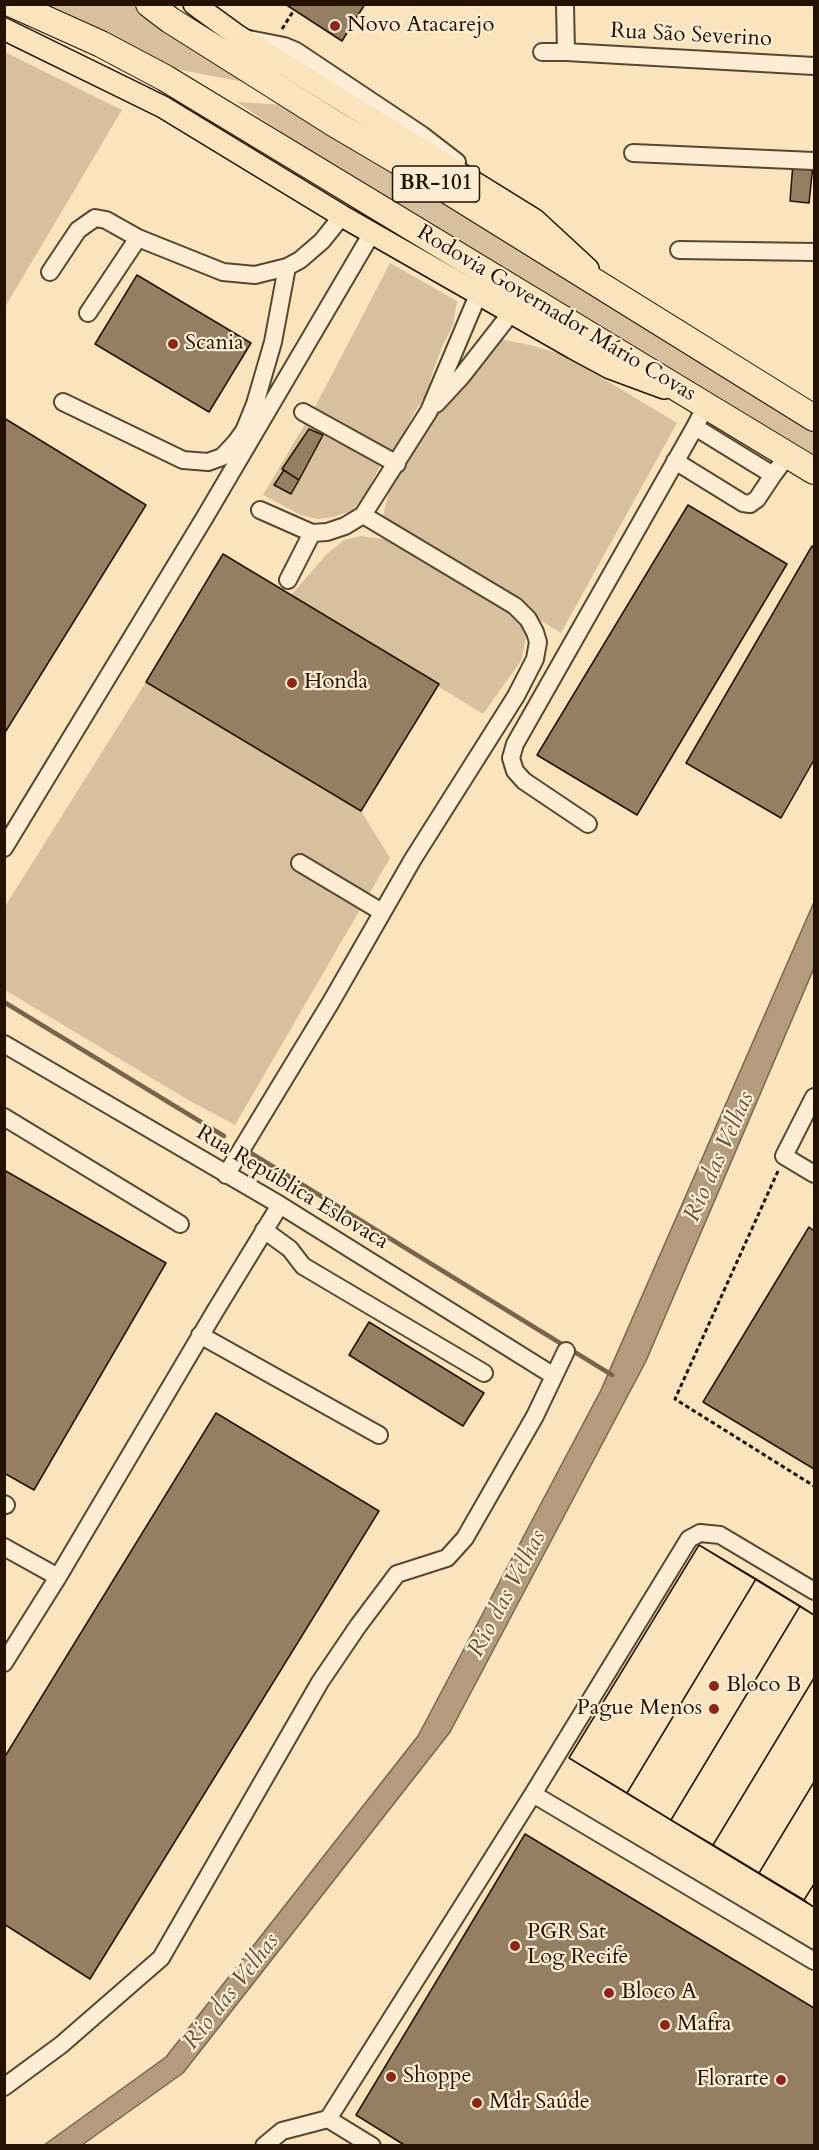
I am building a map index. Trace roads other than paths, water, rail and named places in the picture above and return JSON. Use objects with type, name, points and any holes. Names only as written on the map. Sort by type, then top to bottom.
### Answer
[{"type":"highway","name":"Rodovia Governador Mário Covas","points":[[12,4],[101,44],[165,78],[696,409],[781,465],[814,471]]},
{"type":"highway","name":"Rodovia Governador Mário Covas","points":[[149,4],[170,20],[335,124],[442,187],[814,417]]},
{"type":"main road","points":[[194,4],[238,36],[535,220],[617,296]]},
{"type":"main road","points":[[4,28],[163,106],[342,216],[478,295],[610,368],[640,380],[696,409]]},
{"type":"street","points":[[565,4],[566,52]]},
{"type":"street","name":"Rua São Severino","points":[[542,52],[814,66]]},
{"type":"street","points":[[633,153],[814,161]]},
{"type":"street","points":[[50,272],[78,230],[91,219],[99,217],[138,237],[223,272],[255,275],[287,267],[310,253],[342,216]]},
{"type":"street","points":[[4,848],[205,517],[372,233]]},
{"type":"street","points":[[88,313],[138,237]]},
{"type":"street","points":[[679,250],[814,252]]},
{"type":"street","points":[[63,402],[183,460],[208,462],[222,457],[244,431],[255,404],[273,342],[287,267]]},
{"type":"street","points":[[260,510],[312,533],[327,532],[345,526],[363,515],[429,411],[478,295]]},
{"type":"street","points":[[429,411],[461,377],[511,313]]},
{"type":"street","points":[[588,824],[524,782],[515,771],[511,758],[515,744],[675,461],[696,409]]},
{"type":"street","points":[[303,412],[397,464]]},
{"type":"street","points":[[675,461],[743,503],[750,504],[757,499],[781,465]]},
{"type":"street","points":[[226,1175],[331,1002],[413,859],[516,696],[532,667],[538,642],[528,619],[515,606],[363,515]]},
{"type":"street","points":[[288,580],[312,533]]},
{"type":"street","points":[[300,862],[382,912]]},
{"type":"street","name":"Rua República Eslovaca","points":[[4,1044],[280,1205],[554,1376]]},
{"type":"street","points":[[814,1097],[784,1156],[814,1174]]},
{"type":"street","points":[[4,1117],[180,1224]]},
{"type":"street","points":[[4,1663],[58,1577],[200,1335],[280,1205]]},
{"type":"street","points":[[264,1230],[290,1249],[303,1266],[484,1372]]},
{"type":"street","points":[[200,1335],[379,1435]]},
{"type":"street","points":[[4,2087],[61,2045],[162,1958],[320,1682],[397,1574],[447,1558],[465,1538],[535,1416],[566,1351]]},
{"type":"street","points":[[264,2145],[282,2131],[328,2119],[689,1539],[700,1533],[720,1535],[814,1591]]},
{"type":"street","points":[[4,1547],[58,1577]]},
{"type":"street","points":[[532,1794],[814,1961]]},
{"type":"street","points":[[328,2119],[372,2145]]},
{"type":"water","name":"Rio das Velhas","points":[[814,902],[814,968],[646,1361],[450,1732],[183,2073],[82,2145],[44,2145],[166,2057],[418,1736],[601,1390]]},
{"type":"waterway","points":[[4,1002],[224,1136]]},
{"type":"waterway","points":[[246,1150],[612,1375]]},
{"type":"place","name":"Novo Atacarejo","points":[[335,26]]},
{"type":"place","name":"Scania","points":[[173,344]]},
{"type":"place","name":"Honda","points":[[292,683]]},
{"type":"place","name":"Bloco B","points":[[714,1686]]},
{"type":"place","name":"Pague Menos","points":[[714,1709]]},
{"type":"place","name":"PGR Sat Log Recife","points":[[515,1946]]},
{"type":"place","name":"Bloco A","points":[[609,1993]]},
{"type":"place","name":"Mafra","points":[[665,2025]]},
{"type":"place","name":"Shoppe","points":[[391,2077]]},
{"type":"place","name":"Florarte","points":[[781,2080]]},
{"type":"place","name":"Mdr Saúde","points":[[477,2103]]}]
